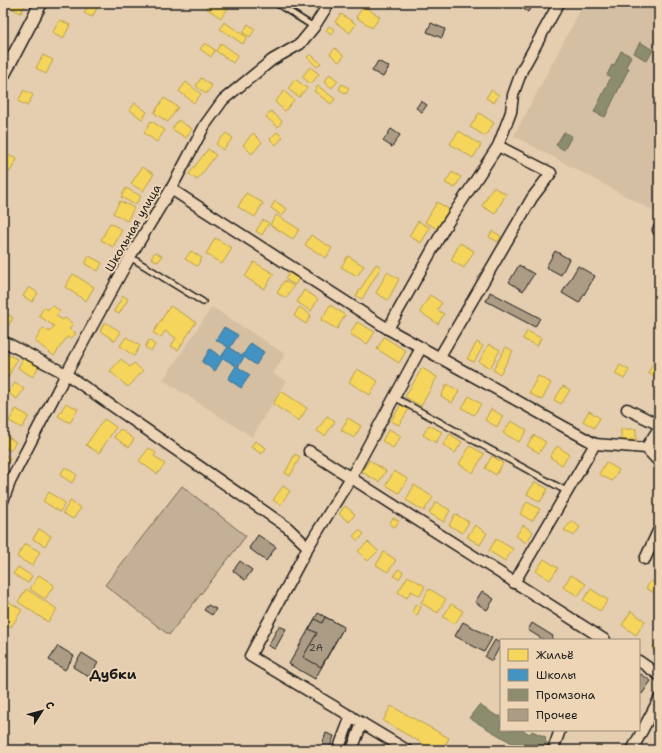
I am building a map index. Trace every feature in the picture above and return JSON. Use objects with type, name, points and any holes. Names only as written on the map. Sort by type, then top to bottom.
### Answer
[{"type":"street","points":[[3,76],[41,3]]},
{"type":"street","name":"Школьная улица","points":[[3,501],[10,482],[66,374],[130,257],[171,188],[204,125],[223,100],[272,60],[300,44],[314,27],[330,3]]},
{"type":"street","points":[[388,329],[445,227],[498,146],[511,112],[513,95],[522,70],[559,3]]},
{"type":"street","points":[[439,358],[532,198],[551,173],[498,146]]},
{"type":"street","points":[[171,188],[388,329],[420,348],[595,444],[646,448],[659,462]]},
{"type":"street","points":[[3,341],[66,374],[287,528],[308,547]]},
{"type":"street","points":[[407,750],[250,656],[308,547],[350,479],[420,348]]},
{"type":"street","points":[[627,409],[659,427],[646,448]]},
{"type":"street","points":[[514,583],[595,444]]},
{"type":"street","points":[[309,451],[350,479],[514,583],[594,637]]},
{"type":"street","points":[[645,559],[659,529]]},
{"type":"street","points":[[640,662],[659,675]]},
{"type":"street","points":[[632,750],[659,699]]},
{"type":"street","points":[[338,750],[351,716]]},
{"type":"street","points":[[352,750],[362,723]]},
{"type":"street","points":[[553,750],[560,731]]},
{"type":"lane","points":[[276,3],[314,27]]},
{"type":"lane","points":[[130,257],[203,302]]},
{"type":"lane","points":[[394,397],[568,492]]},
{"type":"shaded area","points":[[584,3],[659,3],[659,214],[514,136]]},
{"type":"shaded area","points":[[212,307],[285,354],[273,374],[286,381],[252,437],[163,380]]},
{"type":"shaded area","points":[[182,486],[246,536],[169,635],[105,585]]},
{"type":"building: Жильё","points":[[11,3],[26,3],[21,13],[9,7]]},
{"type":"building: Жильё","points":[[89,3],[98,6],[92,17],[84,13]]},
{"type":"building: Жильё","points":[[209,3],[219,8],[222,3],[232,3],[221,18],[206,8]]},
{"type":"building: Жильё","points":[[364,6],[380,17],[372,28],[356,17]]},
{"type":"building: Жильё","points":[[341,14],[356,24],[350,33],[335,22]]},
{"type":"building: Жильё","points":[[60,20],[70,25],[63,39],[52,33]]},
{"type":"building: Жильё","points":[[224,22],[247,37],[243,44],[220,29]]},
{"type":"building: Жильё","points":[[248,24],[255,29],[250,37],[243,33]]},
{"type":"building: Жильё","points":[[329,26],[335,30],[331,35],[326,31]]},
{"type":"building: Жильё","points":[[205,43],[215,50],[211,57],[200,49]]},
{"type":"building: Жильё","points":[[221,43],[238,55],[233,63],[216,51]]},
{"type":"building: Жильё","points":[[335,48],[344,56],[339,62],[330,54]]},
{"type":"building: Жильё","points":[[310,54],[321,63],[317,67],[307,57]]},
{"type":"building: Жильё","points":[[43,55],[53,60],[46,74],[36,68]]},
{"type":"building: Жильё","points":[[310,67],[319,74],[311,84],[302,77]]},
{"type":"building: Жильё","points":[[330,74],[338,81],[332,88],[324,82]]},
{"type":"building: Жильё","points":[[201,78],[212,86],[206,94],[196,86]]},
{"type":"building: Жильё","points":[[295,79],[307,88],[299,97],[288,89]]},
{"type":"building: Жильё","points":[[186,82],[201,94],[194,103],[179,91]]},
{"type":"building: Жильё","points":[[342,84],[349,88],[346,94],[339,89]]},
{"type":"building: Жильё","points":[[318,86],[335,99],[331,104],[314,91]]},
{"type":"building: Жильё","points":[[24,90],[33,95],[27,106],[18,101]]},
{"type":"building: Жильё","points":[[491,90],[499,95],[494,103],[486,98]]},
{"type":"building: Жильё","points":[[284,91],[294,100],[285,111],[275,102]]},
{"type":"building: Жильё","points":[[164,98],[178,107],[168,122],[154,113]]},
{"type":"building: Жильё","points":[[135,103],[147,112],[142,119],[130,110]]},
{"type":"building: Жильё","points":[[271,111],[282,121],[278,127],[266,117]]},
{"type":"building: Жильё","points":[[479,113],[494,123],[485,136],[470,127]]},
{"type":"building: Жильё","points":[[178,120],[192,129],[186,138],[172,129]]},
{"type":"building: Жильё","points":[[151,121],[165,130],[157,142],[144,133]]},
{"type":"building: Жильё","points":[[459,131],[481,145],[473,158],[450,144]]},
{"type":"building: Жильё","points":[[277,132],[283,137],[276,145],[270,139]]},
{"type":"building: Жильё","points":[[226,133],[233,138],[223,150],[216,144]]},
{"type":"building: Жильё","points":[[253,133],[262,142],[252,154],[243,145]]},
{"type":"building: Жильё","points":[[208,149],[216,155],[197,180],[189,174]]},
{"type":"building: Жильё","points":[[3,153],[17,159],[10,172],[3,168]]},
{"type":"building: Жильё","points":[[142,167],[154,174],[143,191],[131,184]]},
{"type":"building: Жильё","points":[[452,172],[461,177],[455,188],[445,183]]},
{"type":"building: Жильё","points":[[493,187],[506,194],[495,214],[482,206]]},
{"type":"building: Жильё","points":[[126,188],[141,196],[135,205],[121,197]]},
{"type":"building: Жильё","points":[[246,193],[263,203],[255,217],[238,207]]},
{"type":"building: Жильё","points":[[120,201],[134,208],[127,221],[113,213]]},
{"type":"building: Жильё","points":[[275,201],[287,209],[282,216],[271,208]]},
{"type":"building: Жильё","points":[[437,202],[450,210],[439,230],[425,222]]},
{"type":"building: Жильё","points":[[276,215],[299,229],[293,239],[270,225]]},
{"type":"building: Жильё","points":[[263,220],[269,223],[262,235],[256,231]]},
{"type":"building: Жильё","points":[[418,221],[430,228],[421,243],[409,236]]},
{"type":"building: Жильё","points":[[110,223],[122,230],[113,247],[101,240]]},
{"type":"building: Жильё","points":[[492,231],[501,236],[498,242],[489,237]]},
{"type":"building: Жильё","points":[[311,235],[332,248],[326,258],[305,245]]},
{"type":"building: Жильё","points":[[215,238],[232,248],[222,264],[206,254]]},
{"type":"building: Жильё","points":[[460,243],[474,251],[464,268],[451,260]]},
{"type":"building: Жильё","points":[[191,251],[202,258],[197,266],[185,259]]},
{"type":"building: Жильё","points":[[155,252],[162,256],[158,262],[151,258]]},
{"type":"building: Жильё","points":[[89,256],[102,263],[98,271],[85,264]]},
{"type":"building: Жильё","points":[[348,256],[364,266],[357,276],[341,267]]},
{"type":"building: Жильё","points":[[254,262],[274,274],[264,289],[245,277]]},
{"type":"building: Жильё","points":[[376,264],[381,267],[362,299],[356,296]]},
{"type":"building: Жильё","points":[[290,272],[299,278],[295,285],[285,279]]},
{"type":"building: Жильё","points":[[387,272],[399,279],[388,300],[376,293]]},
{"type":"building: Жильё","points":[[73,274],[94,287],[86,301],[65,287]]},
{"type":"building: Жильё","points":[[284,281],[294,286],[286,298],[277,293]]},
{"type":"building: Жильё","points":[[29,287],[38,293],[32,302],[23,296]]},
{"type":"building: Жильё","points":[[304,290],[318,299],[311,311],[297,302]]},
{"type":"building: Жильё","points":[[430,295],[442,303],[437,310],[444,314],[438,324],[420,312]]},
{"type":"building: Жильё","points":[[123,296],[128,299],[119,314],[114,311]]},
{"type":"building: Жильё","points":[[52,305],[60,311],[56,316],[63,320],[65,318],[73,324],[69,329],[76,333],[71,339],[67,337],[54,356],[35,341],[43,328],[50,332],[54,326],[39,316],[44,307],[48,310]]},
{"type":"building: Жильё","points":[[330,305],[345,315],[337,329],[321,320]]},
{"type":"building: Жильё","points":[[170,306],[196,322],[178,350],[171,346],[176,338],[165,331],[161,337],[153,333]]},
{"type":"building: Жильё","points":[[299,307],[311,315],[306,324],[294,316]]},
{"type":"building: Жильё","points":[[659,307],[659,323],[652,318]]},
{"type":"building: Жильё","points":[[4,312],[13,318],[6,329],[3,328]]},
{"type":"building: Жильё","points":[[105,322],[121,332],[115,341],[100,331]]},
{"type":"building: Жильё","points":[[357,322],[375,332],[367,344],[350,334]]},
{"type":"building: Жильё","points":[[527,331],[541,338],[537,346],[523,339]]},
{"type":"building: Жильё","points":[[126,337],[140,346],[134,356],[120,346]]},
{"type":"building: Жильё","points":[[384,337],[406,351],[399,363],[377,349]]},
{"type":"building: Жильё","points":[[149,340],[155,345],[151,351],[145,347]]},
{"type":"building: Жильё","points":[[477,342],[483,346],[474,362],[467,359]]},
{"type":"building: Жильё","points":[[489,344],[500,350],[490,368],[479,362]]},
{"type":"building: Жильё","points":[[506,347],[513,351],[500,374],[493,370]]},
{"type":"building: Жильё","points":[[3,352],[17,359],[8,377],[3,374]]},
{"type":"building: Жильё","points":[[25,355],[40,364],[33,377],[18,368]]},
{"type":"building: Жильё","points":[[121,359],[130,367],[134,363],[143,371],[128,387],[110,371]]},
{"type":"building: Жильё","points":[[655,360],[659,363],[659,380],[648,373]]},
{"type":"building: Жильё","points":[[620,365],[629,370],[624,379],[615,374]]},
{"type":"building: Жильё","points":[[422,368],[437,377],[421,406],[405,397]]},
{"type":"building: Жильё","points":[[357,369],[378,381],[370,395],[349,382]]},
{"type":"building: Жильё","points":[[538,376],[551,383],[542,400],[529,393]]},
{"type":"building: Жильё","points":[[15,383],[24,389],[17,399],[8,393]]},
{"type":"building: Жильё","points":[[447,384],[459,391],[452,403],[441,396]]},
{"type":"building: Жильё","points":[[563,386],[570,390],[561,404],[554,400]]},
{"type":"building: Жильё","points":[[281,391],[307,408],[299,421],[273,404]]},
{"type":"building: Жильё","points":[[469,396],[481,404],[474,415],[462,408]]},
{"type":"building: Жильё","points":[[66,403],[78,409],[70,423],[58,416]]},
{"type":"building: Жильё","points":[[401,404],[409,409],[399,425],[391,421]]},
{"type":"building: Жильё","points":[[16,409],[29,416],[22,428],[9,421]]},
{"type":"building: Жильё","points":[[491,409],[503,416],[497,427],[485,420]]},
{"type":"building: Жильё","points":[[589,411],[600,418],[594,428],[583,421]]},
{"type":"building: Жильё","points":[[327,416],[335,421],[325,436],[317,431]]},
{"type":"building: Жильё","points":[[348,418],[361,426],[354,438],[341,430]]},
{"type":"building: Жильё","points":[[104,419],[116,427],[99,453],[86,445]]},
{"type":"building: Жильё","points":[[511,421],[527,430],[519,442],[503,433]]},
{"type":"building: Жильё","points":[[429,425],[442,432],[436,443],[423,435]]},
{"type":"building: Жильё","points":[[120,429],[134,439],[129,447],[114,437]]},
{"type":"building: Жильё","points":[[389,429],[401,436],[393,448],[382,441]]},
{"type":"building: Жильё","points":[[621,429],[636,429],[636,440],[621,440]]},
{"type":"building: Жильё","points":[[3,434],[16,442],[10,451],[3,446]]},
{"type":"building: Жильё","points":[[450,434],[462,442],[455,453],[443,445]]},
{"type":"building: Жильё","points":[[534,435],[546,442],[539,453],[527,446]]},
{"type":"building: Жильё","points":[[255,441],[266,448],[262,454],[251,447]]},
{"type":"building: Жильё","points":[[470,446],[484,454],[473,473],[459,464]]},
{"type":"building: Жильё","points":[[557,446],[569,454],[562,465],[550,457]]},
{"type":"building: Жильё","points":[[149,448],[156,453],[154,456],[165,464],[157,474],[139,461]]},
{"type":"building: Жильё","points":[[3,454],[10,458],[5,467],[3,466]]},
{"type":"building: Жильё","points":[[295,454],[300,457],[290,476],[285,473]]},
{"type":"building: Жильё","points":[[492,456],[503,463],[496,475],[485,468]]},
{"type":"building: Жильё","points":[[369,460],[386,471],[379,482],[362,472]]},
{"type":"building: Жильё","points":[[606,462],[619,470],[612,481],[599,474]]},
{"type":"building: Жильё","points":[[65,467],[77,475],[72,483],[60,475]]},
{"type":"building: Жильё","points":[[394,471],[408,479],[399,493],[386,485]]},
{"type":"building: Жильё","points":[[535,482],[548,489],[540,502],[527,494]]},
{"type":"building: Жильё","points":[[414,485],[433,497],[424,511],[406,500]]},
{"type":"building: Жильё","points":[[283,486],[290,491],[280,505],[273,500]]},
{"type":"building: Жильё","points":[[49,492],[65,503],[60,512],[43,501]]},
{"type":"building: Жильё","points":[[70,501],[81,508],[73,519],[63,513]]},
{"type":"building: Жильё","points":[[436,502],[450,510],[444,522],[429,513]]},
{"type":"building: Жильё","points":[[527,502],[540,509],[532,521],[520,514]]},
{"type":"building: Жильё","points":[[345,506],[355,514],[349,522],[339,514]]},
{"type":"building: Жильё","points":[[455,514],[469,522],[462,533],[449,525]]},
{"type":"building: Жильё","points":[[393,518],[399,521],[395,527],[389,524]]},
{"type":"building: Жильё","points":[[572,521],[580,527],[574,536],[564,530]]},
{"type":"building: Жильё","points":[[475,525],[487,533],[480,545],[467,537]]},
{"type":"building: Жильё","points":[[523,525],[533,532],[526,543],[516,536]]},
{"type":"building: Жильё","points":[[39,529],[51,536],[45,546],[33,539]]},
{"type":"building: Жильё","points":[[359,530],[364,534],[358,541],[353,536]]},
{"type":"building: Жильё","points":[[496,539],[513,549],[505,561],[489,551]]},
{"type":"building: Жильё","points":[[368,542],[378,551],[368,561],[358,551]]},
{"type":"building: Жильё","points":[[25,543],[40,552],[32,566],[17,557]]},
{"type":"building: Жильё","points":[[384,552],[396,560],[388,572],[376,565]]},
{"type":"building: Жильё","points":[[544,559],[558,568],[550,580],[536,571]]},
{"type":"building: Жильё","points":[[18,567],[32,576],[28,583],[13,574]]},
{"type":"building: Жильё","points":[[398,569],[403,572],[399,579],[394,576]]},
{"type":"building: Жильё","points":[[39,575],[54,585],[45,599],[30,589]]},
{"type":"building: Жильё","points":[[571,575],[586,584],[578,596],[563,587]]},
{"type":"building: Жильё","points":[[408,576],[425,586],[420,596],[411,591],[407,598],[398,592]]},
{"type":"building: Жильё","points":[[651,581],[659,586],[659,596],[646,588]]},
{"type":"building: Жильё","points":[[26,589],[57,609],[48,622],[18,602]]},
{"type":"building: Жильё","points":[[429,589],[446,599],[438,613],[421,603]]},
{"type":"building: Жильё","points":[[591,589],[608,600],[600,611],[583,600]]},
{"type":"building: Жильё","points":[[3,598],[22,610],[11,627],[3,622]]},
{"type":"building: Жильё","points":[[416,604],[421,607],[417,615],[412,612]]},
{"type":"building: Жильё","points":[[451,604],[463,611],[455,624],[443,617]]},
{"type":"building: Жильё","points":[[631,611],[645,621],[636,635],[622,625]]},
{"type":"building: Жильё","points":[[659,639],[659,654],[652,649]]},
{"type":"building: Жильё","points":[[391,706],[449,738],[442,750],[434,750],[383,721]]},
{"type":"building: Школы","points":[[224,327],[238,335],[230,348],[242,356],[251,343],[264,352],[256,365],[244,357],[238,367],[250,375],[241,388],[228,379],[236,366],[223,358],[215,371],[202,362],[210,349],[221,357],[228,347],[216,340]]},
{"type":"building: Промзона","points":[[640,42],[653,50],[647,61],[634,53]]},
{"type":"building: Промзона","points":[[621,51],[631,56],[626,67],[629,68],[605,117],[594,112],[611,77],[607,75],[612,65],[614,66]]},
{"type":"building: Промзона","points":[[564,132],[572,136],[564,150],[556,145]]},
{"type":"building: Промзона","points":[[479,705],[497,716],[500,716],[500,731],[524,731],[530,734],[532,731],[546,737],[545,741],[549,744],[546,750],[524,750],[469,718]]},
{"type":"building: Прочее","points":[[514,3],[533,3],[528,12]]},
{"type":"building: Прочее","points":[[431,23],[445,29],[442,38],[427,32]]},
{"type":"building: Прочее","points":[[378,61],[389,67],[383,77],[372,71]]},
{"type":"building: Прочее","points":[[421,101],[427,105],[422,112],[416,108]]},
{"type":"building: Прочее","points":[[391,129],[400,135],[392,147],[383,141]]},
{"type":"building: Прочее","points":[[555,251],[569,259],[561,275],[546,267]]},
{"type":"building: Прочее","points":[[519,265],[534,274],[523,291],[509,282]]},
{"type":"building: Прочее","points":[[578,266],[595,276],[579,303],[562,293]]},
{"type":"building: Прочее","points":[[490,292],[540,318],[535,327],[486,301]]},
{"type":"building: Прочее","points":[[258,535],[276,547],[266,561],[249,548]]},
{"type":"building: Прочее","points":[[240,561],[252,570],[245,580],[233,571]]},
{"type":"building: Прочее","points":[[482,591],[494,599],[487,610],[475,602]]},
{"type":"building: Прочее","points":[[208,605],[216,609],[212,615],[204,610]]},
{"type":"building: Прочее","points":[[318,613],[344,627],[315,679],[289,664]]},
{"type":"building: Прочее","points":[[325,617],[344,627],[321,667],[303,657],[317,633],[309,629],[315,619],[322,623]]},
{"type":"building: Прочее","points":[[463,622],[492,638],[484,652],[455,636]]},
{"type":"building: Прочее","points":[[532,623],[553,636],[552,639],[542,639],[528,630]]},
{"type":"building: Прочее","points":[[279,626],[286,629],[275,649],[268,646]]},
{"type":"building: Прочее","points":[[495,640],[500,643],[492,661],[485,657]]},
{"type":"building: Прочее","points":[[58,646],[74,656],[65,670],[49,660]]},
{"type":"building: Прочее","points":[[82,653],[98,663],[89,677],[73,667]]},
{"type":"building: Прочее","points":[[641,674],[651,681],[642,694],[640,692]]},
{"type":"building: Прочее","points":[[326,733],[334,736],[329,750],[321,748]]},
{"type":"district","name":"Дубки","points":[[113,674]]}]
